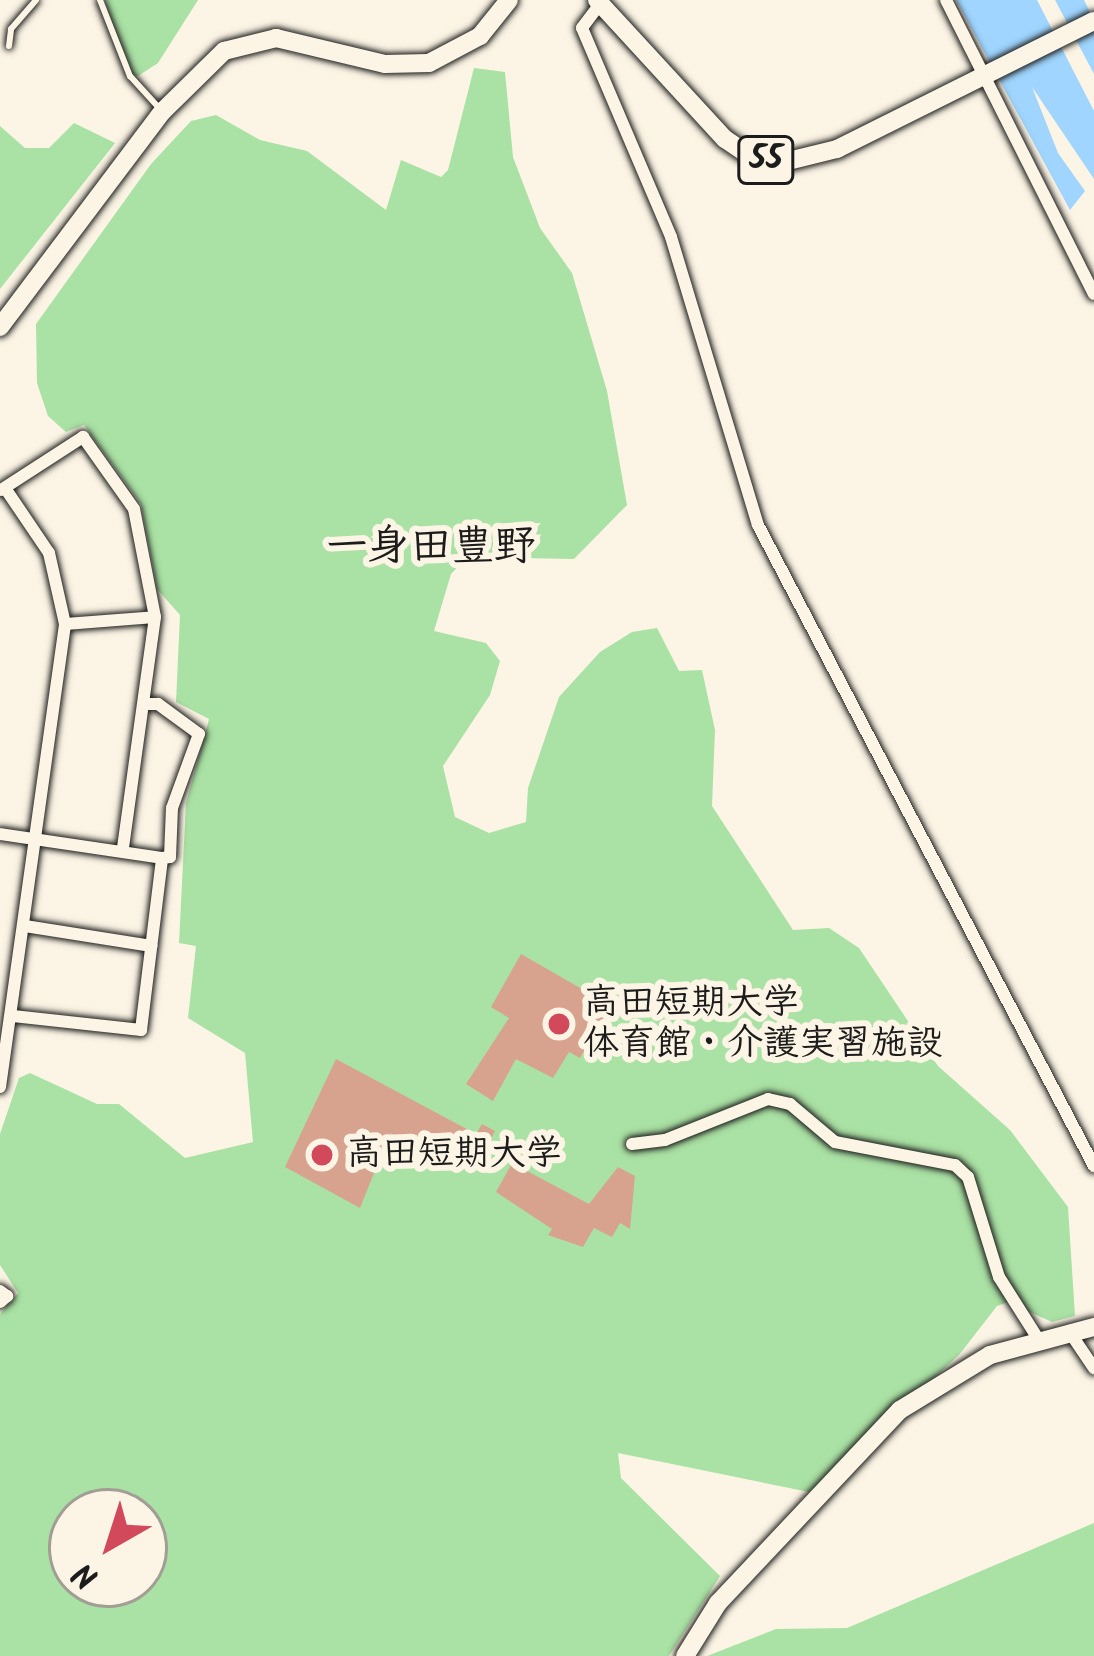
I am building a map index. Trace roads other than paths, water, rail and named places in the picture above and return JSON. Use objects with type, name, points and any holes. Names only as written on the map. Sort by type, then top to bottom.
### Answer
[{"type":"street","points":[[0,327],[202,66],[242,44],[276,38],[386,64],[429,63],[480,35],[509,0]]},
{"type":"street","points":[[946,0],[1094,294]]},
{"type":"street","points":[[598,2],[583,28],[671,237],[758,525],[1094,1166]]},
{"type":"street","name":"55","points":[[598,2],[705,121],[765,160],[837,149],[1094,21]]},
{"type":"street","points":[[0,1087],[65,623],[49,553],[3,489],[83,436],[134,509],[155,617],[123,849]]},
{"type":"street","points":[[65,623],[155,617]]},
{"type":"street","points":[[0,834],[170,857],[172,808],[199,734],[158,704],[144,704]]},
{"type":"street","points":[[13,1016],[137,1033],[162,858]]},
{"type":"street","points":[[25,926],[151,946]]},
{"type":"street","points":[[632,1144],[779,1100],[835,1142],[955,1165],[968,1177],[999,1277],[1036,1337]]},
{"type":"street","points":[[0,1291],[7,1296],[0,1303]]},
{"type":"street","points":[[685,1656],[718,1603],[883,1425],[956,1371],[1036,1337],[1094,1327]]},
{"type":"street","points":[[1068,1330],[1094,1368]]},
{"type":"lane","points":[[10,46],[11,28],[36,0]]},
{"type":"lane","points":[[100,0],[130,76],[163,111]]},
{"type":"water","points":[[956,0],[1037,0],[1094,111],[1094,179],[1032,87],[1058,153],[1085,191],[1070,210]]},
{"type":"water","points":[[1055,0],[1084,0],[1094,20],[1094,74]]},
{"type":"place","name":"高田短期大学 体育館・介護実習施設","points":[[559,1024]]},
{"type":"place","name":"高田短期大学","points":[[322,1155]]},
{"type":"district","name":"一身田豊野","points":[[431,548]]}]
